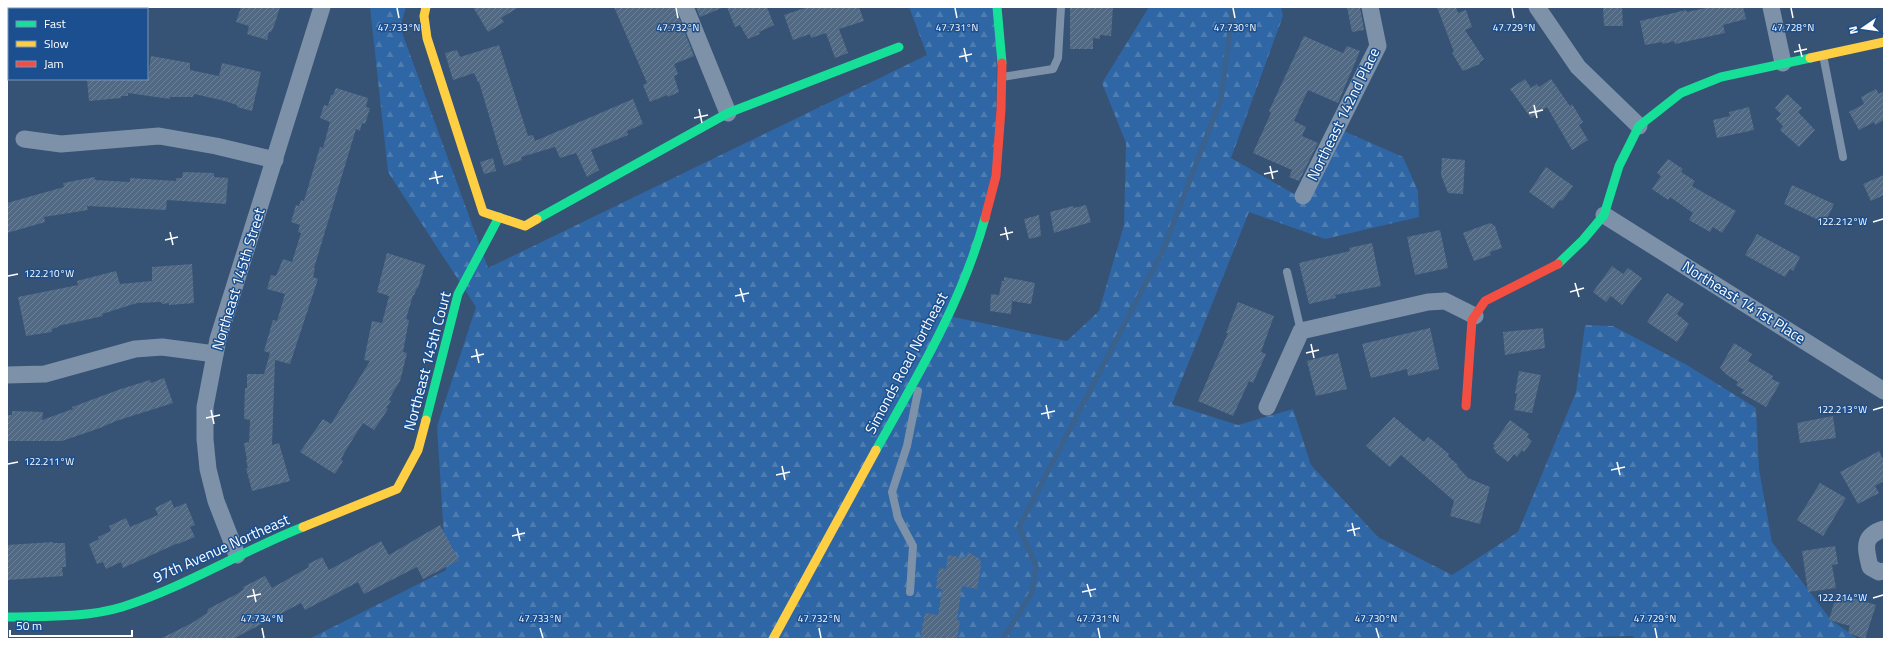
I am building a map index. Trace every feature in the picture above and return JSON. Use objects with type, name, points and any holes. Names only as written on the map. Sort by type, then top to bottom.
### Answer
[{"type":"street","name":"Northeast 145th Street","points":[[237,555],[216,501],[208,470],[205,439],[205,407],[215,354],[322,7]]},
{"type":"street","points":[[426,7],[424,16],[427,38],[483,212],[525,226],[728,113],[899,47]]},
{"type":"street","points":[[685,7],[728,113]]},
{"type":"street","name":"Simonds Road Northeast","points":[[773,639],[949,316],[974,254],[994,183],[1001,110],[1001,77],[997,7]]},
{"type":"street","name":"Northeast 142nd Place","points":[[1303,196],[1378,46],[1370,7]]},
{"type":"street","points":[[1537,7],[1578,67],[1639,126]]},
{"type":"street","points":[[1770,7],[1783,63]]},
{"type":"street","points":[[1466,406],[1472,320],[1484,301],[1558,264],[1583,240],[1604,215],[1619,166],[1639,126],[1681,93],[1720,77],[1884,42]]},
{"type":"street","points":[[24,139],[61,144],[159,136],[216,146],[274,160]]},
{"type":"street","name":"Northeast 141st Place","points":[[1604,215],[1884,391]]},
{"type":"street","name":"Northeast 145th Court","points":[[418,450],[458,294],[499,217]]},
{"type":"street","points":[[1267,407],[1301,331],[1428,302],[1445,301],[1475,316]]},
{"type":"street","points":[[7,375],[45,374],[135,349],[162,347],[215,354]]},
{"type":"street","name":"97th Avenue Northeast","points":[[7,617],[76,615],[121,607],[162,591],[237,555],[397,489],[418,450]]},
{"type":"street","points":[[1884,529],[1870,537],[1865,546],[1870,568],[1879,572],[1884,571]]},
{"type":"lane","points":[[1001,77],[1053,69],[1058,58],[1061,7]]},
{"type":"lane","points":[[1823,55],[1843,157]]},
{"type":"lane","points":[[1287,272],[1301,331]]},
{"type":"lane","points":[[910,592],[913,546],[898,518],[892,492],[907,446],[924,362]]},
{"type":"green space","points":[[370,7],[406,7],[400,27],[488,268],[927,55],[909,7],[997,7],[996,176],[949,316],[1067,341],[1099,311],[1124,225],[1126,143],[1102,83],[1149,7],[1281,7],[1283,16],[1231,158],[1303,199],[1337,128],[1403,157],[1418,191],[1419,217],[1325,239],[1249,212],[1172,404],[1238,425],[1293,409],[1311,465],[1378,537],[1452,575],[1518,532],[1576,392],[1585,325],[1613,326],[1687,365],[1756,408],[1759,469],[1772,542],[1831,620],[1858,639],[1636,639],[1632,636],[1586,637],[1582,639],[309,639],[446,570],[437,426],[476,307],[388,172]]},
{"type":"building","points":[[241,7],[280,7],[274,26],[271,32],[269,32],[267,40],[247,34],[249,26],[236,22]]},
{"type":"building","points":[[473,7],[519,7],[501,18],[504,22],[488,32]]},
{"type":"building","points":[[614,7],[675,7],[694,56],[674,64],[678,74],[674,76],[679,92],[650,102],[643,85],[647,83]]},
{"type":"building","points":[[696,7],[724,7],[700,17]]},
{"type":"building","points":[[727,7],[767,7],[774,25],[759,32],[760,34],[748,39],[740,25],[735,27]]},
{"type":"building","points":[[808,7],[859,7],[864,21],[839,29],[848,53],[835,58],[826,33],[811,38],[810,34],[793,40],[784,15]]},
{"type":"building","points":[[1070,7],[1113,7],[1111,36],[1100,35],[1100,39],[1093,38],[1093,49],[1070,49]]},
{"type":"building","points":[[1347,7],[1360,7],[1364,30],[1352,32]]},
{"type":"building","points":[[1437,7],[1456,7],[1458,13],[1466,10],[1472,27],[1465,30],[1484,59],[1479,63],[1480,64],[1463,71],[1452,53],[1454,52]]},
{"type":"building","points":[[1603,7],[1622,7],[1623,26],[1604,26]]},
{"type":"building","points":[[1710,7],[1743,7],[1746,19],[1723,25],[1725,33],[1675,44],[1674,41],[1663,44],[1662,42],[1645,45],[1640,21],[1686,10],[1687,12]]},
{"type":"building","points":[[1304,36],[1343,53],[1347,46],[1360,51],[1338,103],[1308,90],[1294,121],[1306,127],[1302,136],[1318,143],[1299,181],[1289,177],[1292,170],[1253,153],[1271,113],[1269,111]]},
{"type":"building","points":[[499,45],[528,136],[533,135],[535,141],[633,99],[643,124],[627,131],[628,135],[591,150],[599,170],[587,177],[576,153],[560,158],[555,147],[521,157],[522,160],[504,166],[479,82],[474,73],[453,80],[445,53],[457,50],[460,57]]},
{"type":"building","points":[[151,56],[190,63],[190,70],[219,76],[222,63],[261,72],[252,111],[237,107],[237,105],[221,100],[194,94],[193,97],[170,97],[170,99],[128,93],[128,96],[121,96],[121,98],[89,101],[87,80],[148,79]]},
{"type":"building","points":[[1525,79],[1531,88],[1537,84],[1539,87],[1551,79],[1570,106],[1572,104],[1583,122],[1579,125],[1588,140],[1572,150],[1547,107],[1531,118],[1510,89]]},
{"type":"building","points":[[336,88],[368,98],[366,107],[370,108],[365,124],[362,123],[360,131],[356,129],[314,268],[313,277],[318,279],[290,364],[275,360],[272,445],[279,443],[290,481],[252,491],[246,468],[248,468],[244,443],[249,442],[250,420],[244,419],[247,374],[264,374],[270,353],[264,351],[273,320],[277,321],[285,294],[267,289],[271,275],[276,276],[283,259],[292,262],[301,233],[298,232],[300,225],[291,222],[296,205],[299,206],[301,200],[304,201],[320,147],[323,148],[330,122],[320,118],[324,105],[328,106],[331,95],[333,95]]},
{"type":"building","points":[[1876,89],[1879,94],[1884,91],[1884,120],[1875,125],[1874,122],[1859,130],[1849,112],[1864,104],[1861,97]]},
{"type":"building","points":[[1787,94],[1802,108],[1798,112],[1815,130],[1799,147],[1780,130],[1783,126],[1776,119],[1781,114],[1775,108]]},
{"type":"building","points":[[1749,107],[1754,130],[1717,138],[1713,120],[1730,116],[1729,112]]},
{"type":"building","points":[[493,158],[496,171],[484,174],[480,162]]},
{"type":"building","points":[[1442,158],[1465,160],[1463,194],[1448,193],[1441,175]]},
{"type":"building","points":[[1668,159],[1683,169],[1681,172],[1695,181],[1692,186],[1736,211],[1722,233],[1713,227],[1710,232],[1689,220],[1693,213],[1670,197],[1668,200],[1652,189],[1661,176],[1657,173]]},
{"type":"building","points":[[1546,167],[1573,186],[1562,201],[1560,200],[1553,209],[1529,192]]},
{"type":"building","points":[[183,172],[214,173],[214,177],[228,178],[226,204],[167,200],[166,210],[87,206],[88,210],[44,217],[45,222],[7,233],[7,203],[64,187],[63,183],[95,177],[95,180],[130,182],[130,178],[176,181],[176,178],[182,178]]},
{"type":"building","points":[[1884,175],[1884,195],[1871,201],[1863,184]]},
{"type":"building","points":[[1792,185],[1834,204],[1825,223],[1784,204]]},
{"type":"building","points":[[1086,205],[1091,222],[1054,233],[1050,212],[1073,206],[1074,208]]},
{"type":"building","points":[[1039,215],[1041,236],[1029,239],[1024,219]]},
{"type":"building","points":[[1490,223],[1495,226],[1502,248],[1490,252],[1491,255],[1474,261],[1463,233]]},
{"type":"building","points":[[1440,230],[1448,268],[1415,275],[1407,237]]},
{"type":"building","points":[[1757,234],[1800,257],[1793,271],[1790,269],[1785,277],[1745,255]]},
{"type":"building","points":[[1372,243],[1381,286],[1335,295],[1336,298],[1309,304],[1299,263],[1350,251],[1349,248]]},
{"type":"building","points":[[387,253],[425,265],[418,288],[413,295],[406,319],[409,320],[403,352],[407,353],[400,381],[389,400],[391,401],[386,408],[388,409],[374,430],[363,423],[341,459],[343,461],[335,474],[300,452],[323,419],[331,424],[370,361],[364,360],[372,321],[382,323],[389,296],[377,292]]},
{"type":"building","points":[[192,264],[194,303],[169,305],[169,303],[162,304],[161,302],[137,303],[102,314],[103,316],[58,326],[52,329],[52,332],[26,336],[18,297],[78,285],[77,281],[116,271],[120,284],[152,281],[152,267]]},
{"type":"building","points":[[1612,266],[1623,274],[1628,268],[1642,278],[1622,305],[1611,296],[1606,302],[1593,292]]},
{"type":"building","points":[[1004,277],[1035,283],[1031,304],[1012,301],[1011,314],[990,311],[991,294],[999,295]]},
{"type":"building","points":[[1667,293],[1684,304],[1677,314],[1689,324],[1677,342],[1647,322]]},
{"type":"building","points":[[1238,302],[1274,316],[1261,352],[1266,354],[1253,383],[1249,381],[1233,416],[1198,401],[1228,333],[1226,333]]},
{"type":"building","points":[[1430,328],[1439,369],[1408,376],[1407,369],[1371,378],[1362,344]]},
{"type":"building","points":[[1543,328],[1545,348],[1505,355],[1503,332]]},
{"type":"building","points":[[1734,343],[1752,354],[1748,361],[1773,376],[1772,379],[1780,383],[1766,407],[1741,393],[1744,390],[1736,385],[1738,382],[1727,375],[1720,368]]},
{"type":"building","points":[[1338,353],[1347,389],[1316,396],[1307,361]]},
{"type":"building","points":[[1519,371],[1541,375],[1532,413],[1514,410]]},
{"type":"building","points":[[164,378],[173,403],[116,421],[62,441],[7,441],[7,415],[12,415],[12,411],[43,412],[42,420],[121,389],[150,380],[151,383]]},
{"type":"building","points":[[1833,416],[1836,438],[1800,443],[1797,423]]},
{"type":"building","points":[[1394,417],[1424,442],[1428,437],[1436,443],[1449,454],[1448,456],[1458,465],[1457,466],[1468,478],[1490,487],[1480,524],[1450,516],[1454,501],[1401,455],[1390,467],[1366,446]]},
{"type":"building","points":[[1510,420],[1529,434],[1527,437],[1532,441],[1524,452],[1522,450],[1517,457],[1514,454],[1508,462],[1495,452],[1496,451],[1493,448],[1495,445],[1493,444]]},
{"type":"building","points":[[1879,451],[1884,461],[1884,481],[1875,486],[1879,493],[1858,504],[1840,472]]},
{"type":"building","points":[[1820,483],[1846,498],[1823,536],[1797,520]]},
{"type":"building","points":[[171,500],[174,508],[186,503],[195,525],[190,527],[195,537],[178,543],[123,568],[121,562],[106,569],[103,562],[97,564],[89,544],[99,539],[98,537],[111,531],[109,526],[126,518],[130,527],[158,515],[155,508]]},
{"type":"building","points":[[440,525],[459,560],[423,579],[417,567],[364,594],[358,582],[305,610],[301,603],[233,639],[160,639],[192,623],[207,613],[208,609],[237,594],[244,589],[243,587],[265,576],[272,588],[309,567],[308,564],[322,557],[329,570],[381,541],[389,555]]},
{"type":"building","points":[[53,542],[65,543],[66,567],[62,567],[63,576],[7,580],[7,545]]},
{"type":"building","points":[[1835,546],[1838,564],[1832,565],[1836,588],[1808,592],[1802,551]]},
{"type":"building","points":[[968,552],[980,559],[981,566],[977,589],[962,586],[957,620],[960,621],[957,639],[920,639],[925,613],[938,615],[942,589],[936,588],[939,568],[946,569],[948,555],[966,558]]},
{"type":"building","points":[[1837,593],[1876,605],[1865,639],[1848,633],[1850,626],[1829,620]]},
{"type":"waterway","points":[[1003,639],[1032,592],[1036,566],[1019,527],[1163,250],[1221,99],[1233,7]]},
{"type":"traffic: fast","points":[[997,7],[1002,63]]},
{"type":"traffic: fast","points":[[537,219],[728,113],[899,47]]},
{"type":"traffic: fast","points":[[1558,264],[1583,240],[1604,215],[1619,166],[1639,126],[1681,93],[1721,77],[1810,58]]},
{"type":"traffic: fast","points":[[426,420],[458,294],[499,217]]},
{"type":"traffic: fast","points":[[876,450],[938,337],[964,279],[985,218]]},
{"type":"traffic: fast","points":[[7,617],[80,615],[108,611],[122,607],[145,599],[191,579],[303,527]]},
{"type":"traffic: slow","points":[[426,7],[424,16],[427,38],[483,212],[525,226],[537,219]]},
{"type":"traffic: slow","points":[[1810,58],[1884,42]]},
{"type":"traffic: slow","points":[[303,527],[397,489],[418,450],[426,420]]},
{"type":"traffic: slow","points":[[773,639],[876,450]]},
{"type":"traffic: jam","points":[[985,218],[996,176],[1001,110],[1002,63]]},
{"type":"traffic: jam","points":[[1466,406],[1472,320],[1485,301],[1558,264]]}]
